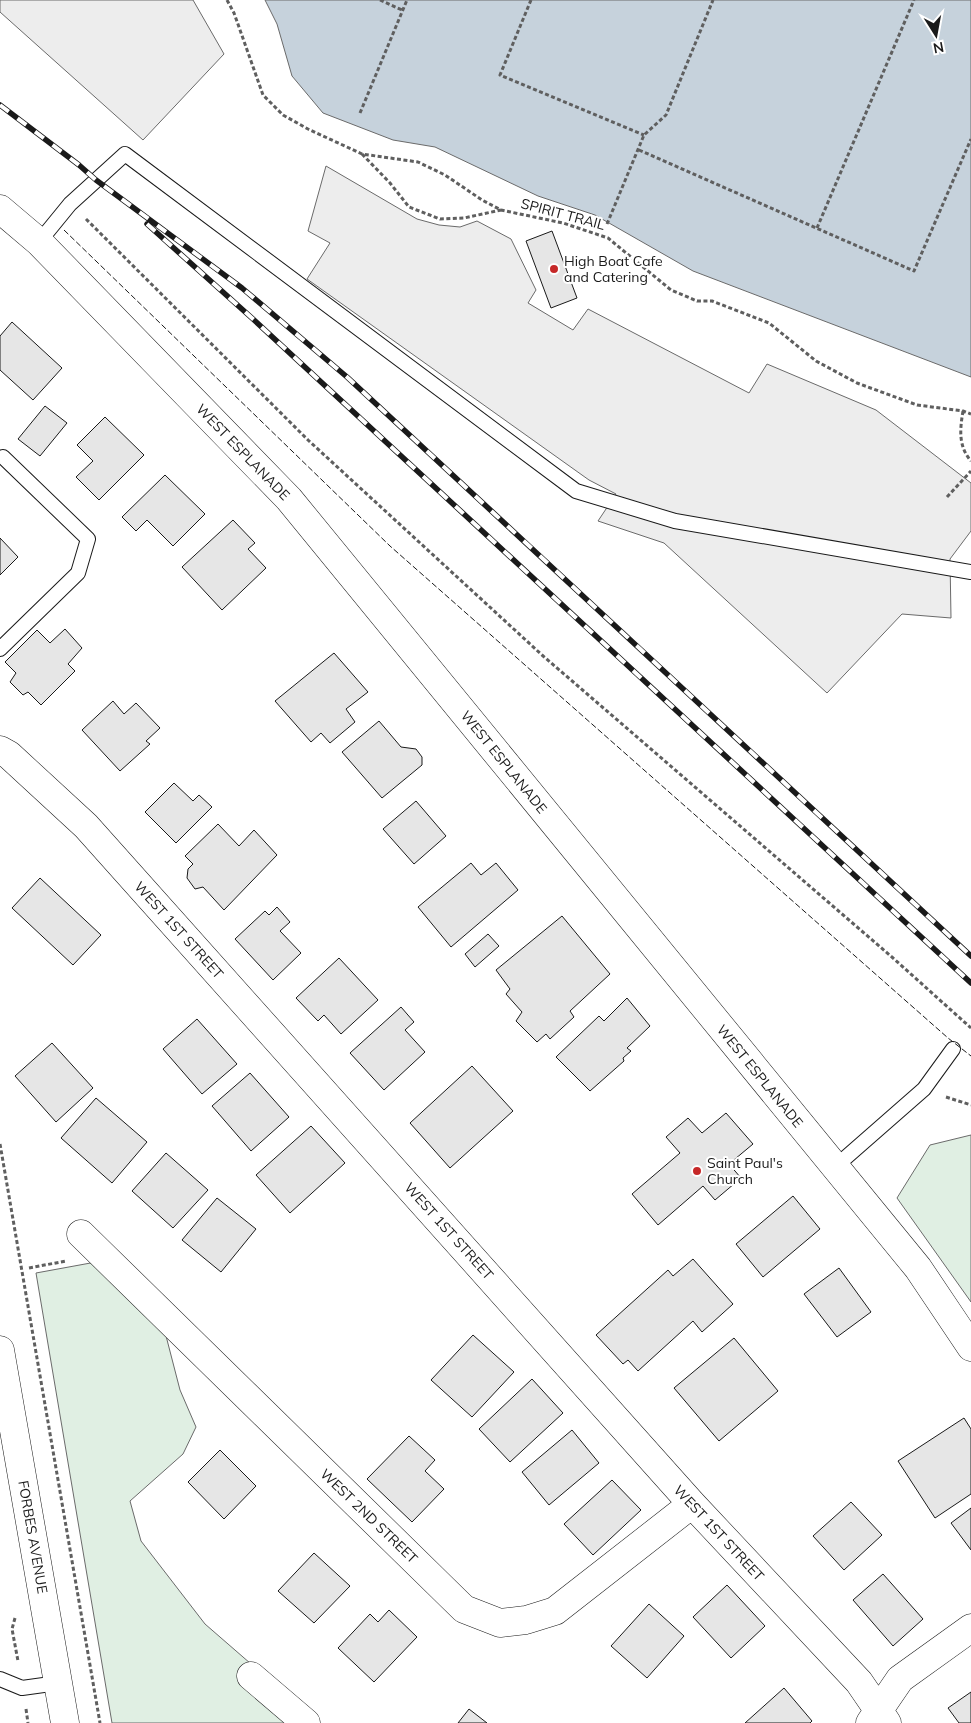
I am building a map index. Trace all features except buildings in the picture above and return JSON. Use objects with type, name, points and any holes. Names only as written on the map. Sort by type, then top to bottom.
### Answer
[{"type":"street","name":"WEST ESPLANADE","points":[[0,209],[39,242],[289,499],[918,1268],[971,1347]]},
{"type":"street","name":"WEST 1ST STREET","points":[[0,750],[9,755],[86,826],[692,1504],[858,1682],[878,1719]]},
{"type":"street","name":"WEST 2ND STREET","points":[[81,1234],[464,1609],[500,1623],[526,1620],[555,1611],[692,1504]]},
{"type":"street","name":"FORBES AVENUE","points":[[0,1350],[3,1386],[65,1723]]},
{"type":"street","points":[[878,1719],[900,1679],[971,1628]]},
{"type":"street","points":[[251,1676],[306,1723]]},
{"type":"lane","points":[[39,242],[70,204],[125,154],[576,491],[675,521],[971,572]]},
{"type":"lane","points":[[0,649],[78,573],[88,539],[4,457]]},
{"type":"lane","points":[[835,1167],[924,1089],[953,1049]]},
{"type":"lane","points":[[0,1679],[22,1688],[58,1682]]},
{"type":"path","name":"SPIRIT TRAIL","points":[[227,0],[234,13],[263,96],[283,115],[308,129],[362,154],[418,162],[445,175],[482,200],[501,210],[563,223],[608,238],[671,290],[697,301],[712,301],[769,323],[816,360],[857,383],[917,405],[963,411],[971,414]]},
{"type":"path","points":[[380,0],[402,10]]},
{"type":"path","points":[[360,112],[406,0]]},
{"type":"path","points":[[531,0],[500,75],[644,135]]},
{"type":"path","points":[[607,224],[644,135],[666,114],[713,0]]},
{"type":"path","points":[[817,228],[914,0]]},
{"type":"path","points":[[638,150],[914,271],[971,139]]},
{"type":"path","points":[[362,154],[390,183],[408,207],[440,219],[464,218],[501,210]]},
{"type":"path","points":[[70,204],[308,440],[528,641],[971,1028]]},
{"type":"path","points":[[963,411],[959,433],[966,456],[971,461]]},
{"type":"path","points":[[947,498],[971,471]]},
{"type":"path","points":[[0,1144],[100,1723]]},
{"type":"path","points":[[30,1268],[62,1262]]},
{"type":"path","points":[[12,1629],[18,1660]]},
{"type":"path","points":[[25,1707],[28,1723]]},
{"type":"green space","points":[[971,1135],[971,1302],[897,1198],[930,1145]]},
{"type":"green space","points":[[96,1262],[165,1332],[180,1390],[196,1427],[183,1454],[130,1501],[141,1541],[205,1624],[319,1723],[112,1723],[36,1273]]},
{"type":"shaded area","points":[[0,0],[193,0],[224,54],[143,140],[0,12]]},
{"type":"shaded area","points":[[265,0],[971,0],[971,377],[693,271],[595,215],[538,196],[435,147],[393,140],[323,113],[292,76],[277,24]]},
{"type":"shaded area","points":[[326,166],[417,219],[439,225],[460,227],[477,221],[511,239],[536,290],[528,303],[573,330],[588,309],[749,393],[767,364],[876,410],[971,483],[971,531],[950,559],[951,618],[902,614],[827,693],[664,543],[598,521],[616,494],[589,480],[307,279],[330,243],[308,231]]},
{"type":"railway","points":[[0,105],[96,180],[242,288],[347,377],[971,956]]},
{"type":"railway","points":[[147,224],[253,319],[971,983]]},
{"type":"fence","points":[[64,230],[390,546],[948,1038],[971,1056]]},
{"type":"place","name":"High Boat Cafe and Catering","points":[[554,269]]},
{"type":"place","name":"Saint Paul's Church","points":[[697,1171]]}]
